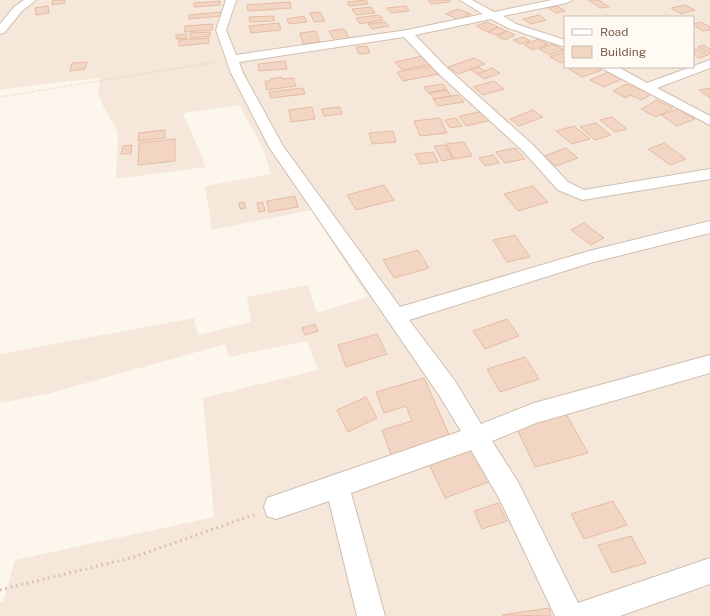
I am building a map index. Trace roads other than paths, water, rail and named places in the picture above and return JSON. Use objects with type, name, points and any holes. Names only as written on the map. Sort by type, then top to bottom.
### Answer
[{"type":"street","points":[[0,31],[18,9],[31,0]]},
{"type":"street","points":[[231,0],[221,30],[237,73],[276,147],[447,388],[509,491],[569,616]]},
{"type":"street","points":[[465,0],[512,26],[564,44]]},
{"type":"street","points":[[232,59],[407,33],[567,0]]},
{"type":"street","points":[[407,33],[442,70],[528,148],[562,186],[582,195],[710,174]]},
{"type":"street","points":[[647,87],[710,64]]},
{"type":"street","points":[[611,68],[710,121]]},
{"type":"street","points":[[396,316],[589,257],[710,227]]},
{"type":"street","points":[[276,507],[476,437],[534,413],[710,364]]},
{"type":"street","points":[[338,485],[371,616]]},
{"type":"street","points":[[581,616],[710,571]]}]
